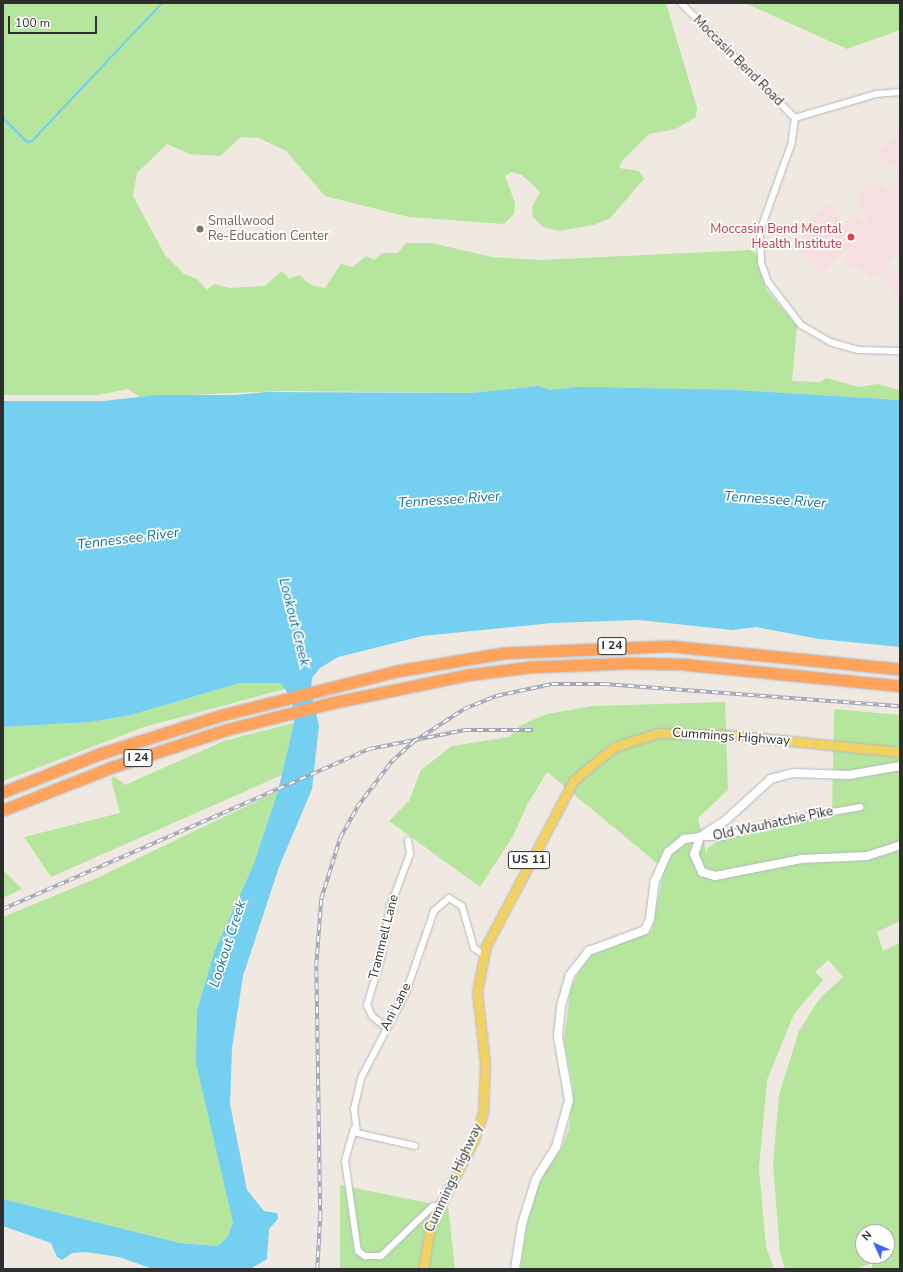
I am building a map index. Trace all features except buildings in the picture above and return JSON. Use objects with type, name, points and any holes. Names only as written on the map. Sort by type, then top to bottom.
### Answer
[{"type":"highway","name":"I 24","points":[[3,792],[99,754],[271,702],[326,688],[455,660],[559,648],[670,646],[900,669]]},
{"type":"highway","name":"I 24","points":[[3,810],[160,750],[276,716],[466,675],[585,663],[681,664],[900,686]]},
{"type":"main road","name":"Cummings Highway","points":[[423,1269],[427,1234],[439,1205],[474,1140],[484,1104],[485,1063],[477,992],[484,955],[566,791],[592,762],[625,742],[658,733],[707,734],[900,752]]},
{"type":"main road","points":[[900,766],[849,775],[782,774],[759,787],[726,820],[700,837],[695,860],[702,872],[715,876],[802,859],[867,856],[900,845]]},
{"type":"main road","name":"Old Wauhatchie Pike","points":[[515,1269],[522,1224],[536,1179],[556,1147],[569,1100],[558,1036],[561,1006],[570,975],[590,951],[645,930],[650,919],[655,881],[668,852],[684,839],[700,837]]},
{"type":"street","name":"Moccasin Bend Road","points":[[681,3],[795,118]]},
{"type":"street","points":[[900,92],[876,94],[795,118],[791,145],[760,231],[761,263],[768,282],[801,324],[830,342],[858,350],[900,351]]},
{"type":"street","name":"Old Wauhatchie Pike","points":[[700,837],[723,837],[765,824],[860,807]]},
{"type":"street","name":"Trammell Lane","points":[[386,1028],[372,1016],[367,1005],[382,954],[390,907],[410,854],[408,840]]},
{"type":"street","name":"Ani Lane","points":[[439,1205],[432,1207],[381,1256],[365,1256],[358,1251],[345,1161],[354,1130],[354,1109],[360,1078],[406,992],[434,912],[449,898],[462,906],[474,948],[484,955]]},
{"type":"street","points":[[354,1130],[356,1133],[415,1146]]},
{"type":"shaded area","points":[[900,131],[900,173],[877,153]]},
{"type":"shaded area","name":"Moccasin Bend Mental Health Institute","points":[[900,176],[900,256],[897,255],[886,266],[900,280],[897,296],[878,273],[871,279],[857,266],[853,269],[844,260],[848,256],[845,253],[821,273],[798,250],[806,241],[798,233],[828,203],[844,224],[855,214],[864,222],[869,217],[856,203],[860,199],[857,195],[870,182],[874,185],[878,181],[887,190]]},
{"type":"green space","points":[[3,3],[666,3],[697,108],[696,117],[676,129],[649,134],[622,161],[619,168],[639,171],[644,179],[610,218],[594,225],[558,231],[543,227],[533,217],[532,207],[540,192],[522,175],[512,172],[505,176],[515,203],[514,214],[504,224],[409,217],[325,196],[286,151],[259,138],[241,137],[220,156],[190,154],[167,144],[137,173],[133,196],[165,255],[184,274],[197,279],[207,290],[214,284],[230,288],[265,286],[282,271],[289,279],[299,275],[311,285],[325,288],[341,264],[353,267],[366,256],[374,260],[382,253],[398,253],[406,243],[431,243],[492,257],[540,260],[751,250],[756,254],[767,290],[797,326],[792,381],[821,382],[826,378],[859,387],[878,384],[900,390],[900,400],[736,390],[551,390],[538,386],[471,393],[282,391],[140,397],[128,389],[97,395],[3,395]]},
{"type":"green space","points":[[745,3],[900,3],[900,30],[847,49]]},
{"type":"green space","points":[[240,683],[280,683],[285,689],[144,727],[3,781],[3,727],[91,722],[131,715]]},
{"type":"green space","points":[[725,702],[728,790],[698,818],[707,855],[707,849],[716,842],[776,826],[832,816],[834,709],[900,715],[900,921],[877,932],[883,951],[900,943],[900,1269],[872,1269],[872,1264],[895,1264],[895,1224],[855,1224],[855,1264],[870,1264],[857,1269],[785,1269],[780,1253],[773,1164],[779,1095],[799,1031],[820,998],[843,977],[828,960],[815,972],[823,980],[794,1014],[767,1080],[759,1168],[766,1247],[774,1269],[520,1269],[528,1216],[538,1183],[561,1149],[569,1129],[573,1088],[564,1040],[571,986],[590,955],[652,930],[664,869],[547,772],[527,805],[513,836],[480,887],[389,821],[409,801],[421,770],[452,746],[509,737],[521,725],[547,714],[593,706]]},
{"type":"green space","points":[[294,723],[282,775],[51,877],[24,837],[120,813],[111,779],[114,776],[125,785],[224,741]]},
{"type":"green space","points":[[278,791],[253,866],[215,950],[233,1222],[228,1236],[218,1246],[180,1243],[3,1199],[3,917],[95,879]]},
{"type":"green space","points":[[3,870],[22,889],[3,898]]},
{"type":"green space","points":[[340,1185],[448,1207],[455,1269],[340,1269]]},
{"type":"water","points":[[538,386],[551,390],[578,387],[736,390],[900,400],[900,647],[819,639],[756,627],[732,630],[639,620],[552,623],[422,636],[338,657],[320,668],[312,678],[311,691],[319,726],[312,789],[279,867],[243,976],[232,1048],[230,1104],[247,1190],[264,1211],[277,1213],[278,1219],[269,1229],[267,1259],[250,1269],[153,1269],[119,1257],[86,1252],[72,1253],[62,1260],[57,1257],[51,1243],[3,1226],[3,1199],[180,1243],[218,1246],[228,1236],[233,1222],[196,1063],[197,1011],[215,950],[253,866],[278,791],[294,723],[292,698],[280,683],[240,683],[131,715],[91,722],[3,727],[3,401],[103,401],[157,395],[235,395],[266,392],[471,393]]},
{"type":"waterway","points":[[3,118],[27,142],[32,141],[162,3]]},
{"type":"railway","points":[[317,1269],[320,1217],[316,966],[321,899],[340,838],[357,807],[392,761],[413,742],[464,709],[496,696],[552,684],[604,684],[900,706]]},
{"type":"railway","points":[[3,909],[369,749],[465,730],[533,730]]},
{"type":"place","name":"Smallwood Re-Education Center","points":[[200,229]]},
{"type":"place","name":"Moccasin Bend Mental Health Institute","points":[[851,237]]},
{"type":"water label","name":"Tennessee River","points":[[449,500]]},
{"type":"water label","name":"Tennessee River","points":[[775,500]]},
{"type":"water label","name":"Tennessee River","points":[[128,539]]},
{"type":"water label","name":"Lookout Creek","points":[[294,622]]},
{"type":"water label","name":"Lookout Creek","points":[[228,944]]}]
